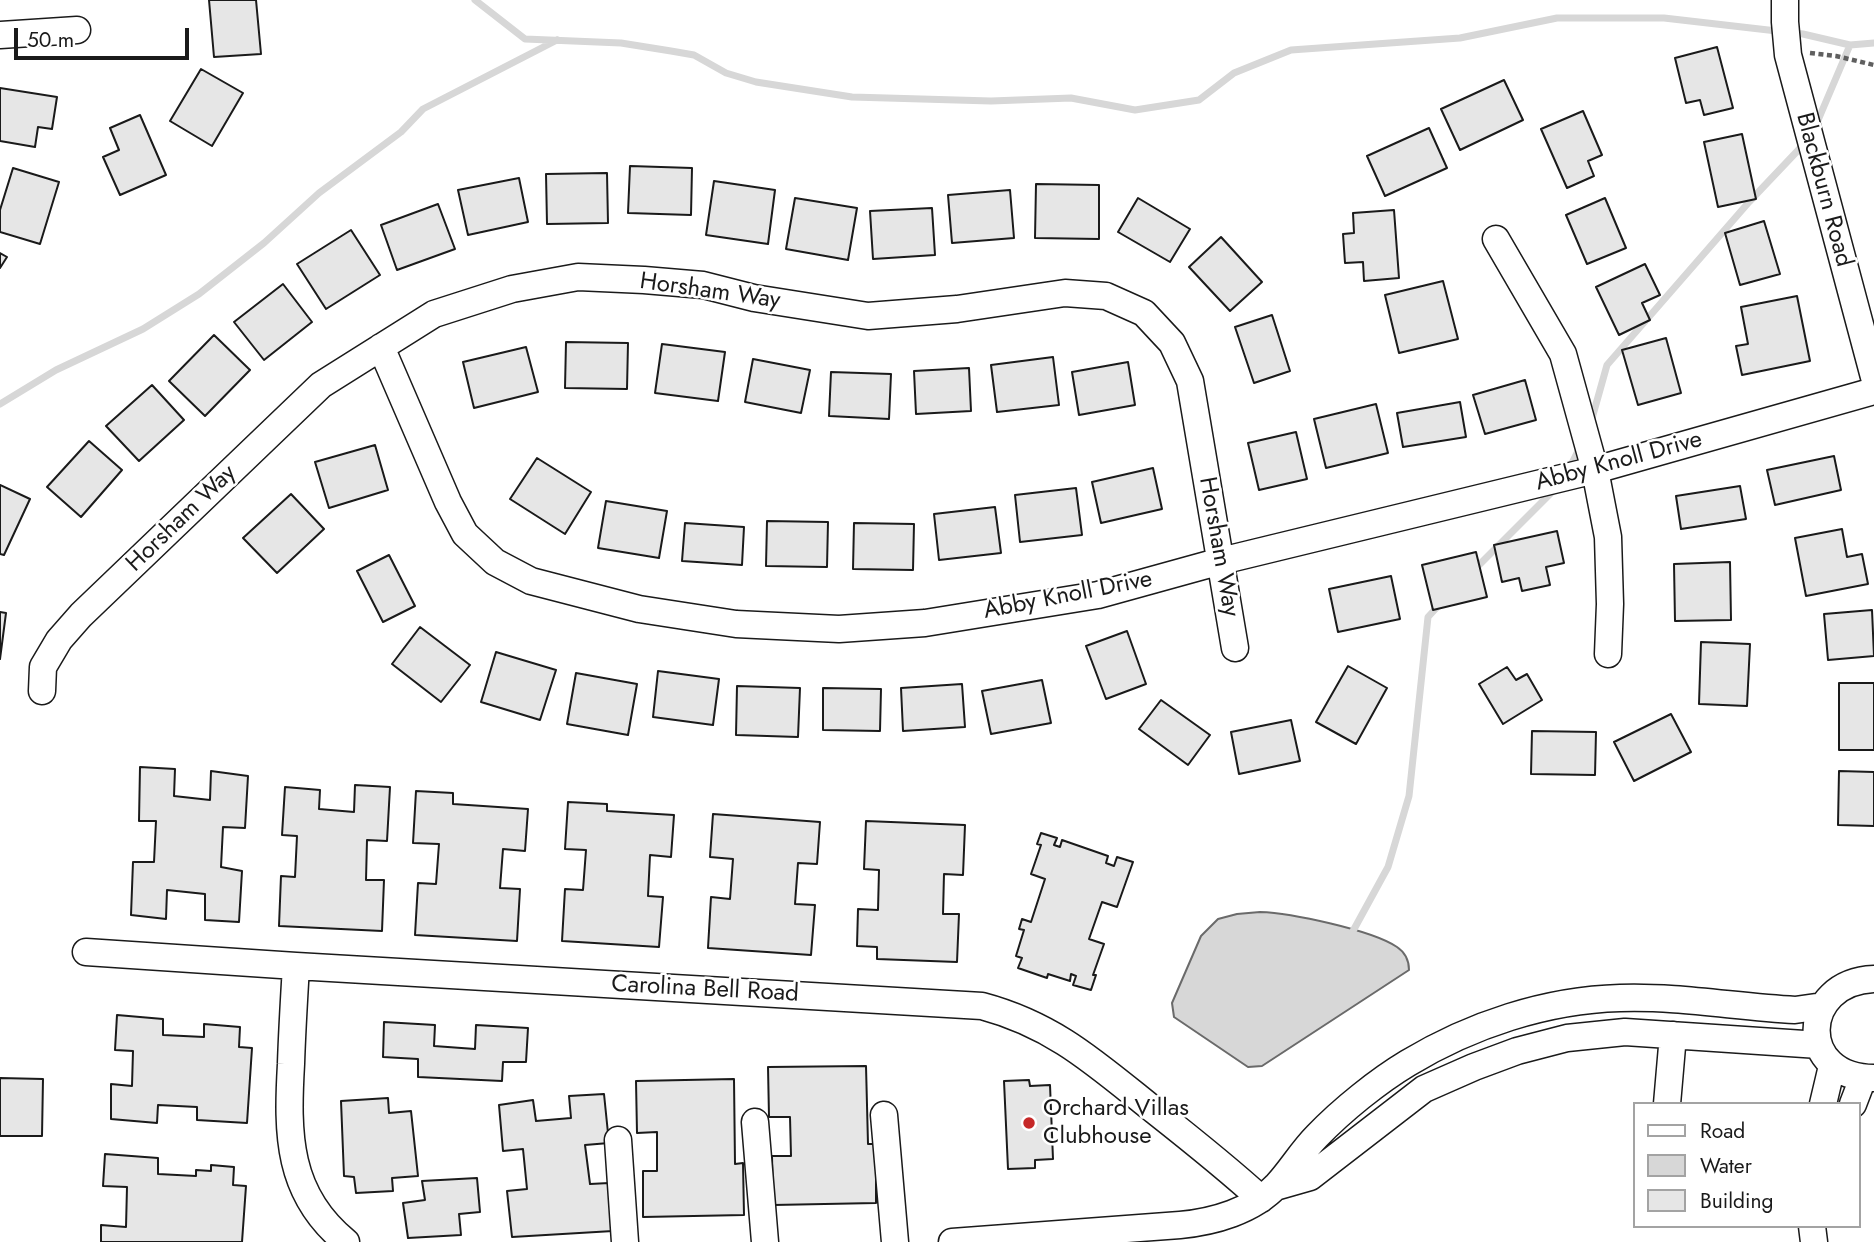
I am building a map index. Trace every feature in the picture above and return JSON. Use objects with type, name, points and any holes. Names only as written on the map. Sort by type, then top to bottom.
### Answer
[{"type":"street","name":"Blackburn Road","points":[[1786,0],[1784,22],[1794,81],[1874,377]]},
{"type":"street","points":[[0,35],[77,30]]},
{"type":"street","points":[[1496,239],[1563,354],[1595,470],[1608,537],[1608,654]]},
{"type":"street","name":"Horsham Way","points":[[42,691],[43,667],[59,640],[81,615],[321,385],[434,314],[512,289],[578,277],[702,285],[754,298],[868,316],[957,309],[1065,293],[1107,296],[1144,313],[1172,343],[1190,381],[1235,648]]},
{"type":"street","name":"Abby Knoll Drive","points":[[381,347],[448,502],[465,534],[495,562],[531,581],[639,609],[736,624],[839,629],[925,623],[1098,595],[1222,561],[1595,470],[1874,391]]},
{"type":"street","name":"Carolina Bell Road","points":[[86,952],[982,1006],[1017,1017],[1055,1035],[1229,1169],[1268,1193]]},
{"type":"street","points":[[296,966],[288,1116],[290,1145],[304,1190],[331,1238]]},
{"type":"street","points":[[1822,1102],[1825,1056],[1816,1024],[1823,1006],[1832,994],[1844,985],[1858,980],[1874,979]]},
{"type":"street","points":[[1268,1193],[1317,1136],[1407,1063],[1458,1037],[1518,1014],[1575,1002],[1620,998],[1795,1010],[1823,1006]]},
{"type":"street","points":[[952,1242],[1197,1233],[1268,1193],[1310,1177],[1424,1090],[1517,1051],[1567,1038],[1625,1032],[1673,1035],[1825,1056],[1849,1077],[1869,1078],[1854,1102]]},
{"type":"street","points":[[1667,1102],[1673,1035]]},
{"type":"street","points":[[1458,1037],[1474,1067]]},
{"type":"street","points":[[884,1115],[895,1242]]},
{"type":"street","points":[[755,1122],[765,1242]]},
{"type":"street","points":[[618,1140],[625,1242]]},
{"type":"path","points":[[1805,54],[1816,52],[1874,65]]},
{"type":"water","points":[[1260,912],[1310,919],[1369,934],[1400,949],[1406,957],[1409,970],[1262,1066],[1248,1067],[1174,1017],[1172,1003],[1201,936],[1218,919]]},
{"type":"building","points":[[209,0],[256,0],[261,54],[214,57]]},
{"type":"building","points":[[1717,47],[1733,108],[1704,115],[1700,100],[1686,103],[1675,58]]},
{"type":"building","points":[[201,69],[243,93],[212,146],[170,121]]},
{"type":"building","points":[[1504,80],[1523,120],[1460,150],[1441,109]]},
{"type":"building","points":[[0,88],[57,97],[52,129],[38,127],[35,147],[0,141]]},
{"type":"building","points":[[1583,111],[1602,155],[1588,161],[1594,176],[1567,188],[1541,129]]},
{"type":"building","points":[[140,115],[166,175],[120,195],[103,157],[119,150],[110,128]]},
{"type":"building","points":[[1429,128],[1447,168],[1385,196],[1367,156]]},
{"type":"building","points":[[1742,134],[1756,199],[1718,207],[1704,142]]},
{"type":"building","points":[[630,166],[692,168],[691,215],[628,213]]},
{"type":"building","points":[[13,168],[59,182],[40,244],[0,232],[0,210]]},
{"type":"building","points":[[607,173],[608,223],[547,224],[546,174]]},
{"type":"building","points":[[519,178],[528,222],[468,235],[458,190]]},
{"type":"building","points":[[714,181],[775,190],[768,244],[706,235]]},
{"type":"building","points":[[1036,184],[1099,185],[1099,239],[1035,238]]},
{"type":"building","points":[[1010,190],[1014,238],[952,243],[948,195]]},
{"type":"building","points":[[795,198],[857,208],[848,260],[786,249]]},
{"type":"building","points":[[1138,198],[1190,229],[1170,262],[1118,232]]},
{"type":"building","points":[[1605,198],[1626,248],[1587,264],[1566,215]]},
{"type":"building","points":[[438,204],[455,249],[397,270],[381,225]]},
{"type":"building","points":[[932,208],[935,255],[873,259],[870,211]]},
{"type":"building","points":[[1394,210],[1399,278],[1364,281],[1363,262],[1345,263],[1343,234],[1354,233],[1353,213]]},
{"type":"building","points":[[1764,221],[1780,274],[1740,285],[1725,233]]},
{"type":"building","points":[[351,230],[380,275],[326,309],[297,264]]},
{"type":"building","points":[[1221,237],[1262,282],[1230,311],[1189,267]]},
{"type":"building","points":[[0,253],[7,257],[0,268]]},
{"type":"building","points":[[1645,264],[1660,295],[1642,303],[1650,320],[1619,335],[1596,287]]},
{"type":"building","points":[[1443,281],[1458,339],[1399,353],[1385,295]]},
{"type":"building","points":[[283,284],[312,322],[264,360],[234,322]]},
{"type":"building","points":[[1797,296],[1810,361],[1742,375],[1736,346],[1748,344],[1741,307]]},
{"type":"building","points":[[1272,315],[1290,371],[1254,383],[1235,327]]},
{"type":"building","points":[[214,335],[250,370],[205,416],[169,381]]},
{"type":"building","points":[[1666,338],[1681,393],[1638,405],[1622,350]]},
{"type":"building","points":[[566,342],[628,343],[627,389],[565,388]]},
{"type":"building","points":[[662,344],[725,352],[718,401],[655,393]]},
{"type":"building","points":[[526,347],[538,392],[474,408],[463,362]]},
{"type":"building","points":[[1053,357],[1059,405],[997,412],[991,365]]},
{"type":"building","points":[[753,359],[810,370],[801,413],[745,402]]},
{"type":"building","points":[[1128,362],[1135,405],[1079,415],[1072,372]]},
{"type":"building","points":[[969,368],[971,411],[916,414],[914,371]]},
{"type":"building","points":[[831,372],[891,374],[889,419],[829,416]]},
{"type":"building","points":[[1525,380],[1536,420],[1485,434],[1473,395]]},
{"type":"building","points":[[152,385],[184,420],[139,461],[106,426]]},
{"type":"building","points":[[1460,402],[1466,437],[1403,447],[1397,413]]},
{"type":"building","points":[[1376,404],[1388,453],[1326,468],[1314,419]]},
{"type":"building","points":[[1296,432],[1307,479],[1259,490],[1248,443]]},
{"type":"building","points":[[89,441],[122,470],[81,517],[47,487]]},
{"type":"building","points":[[375,445],[388,490],[329,508],[315,462]]},
{"type":"building","points":[[1834,456],[1841,490],[1775,505],[1767,470]]},
{"type":"building","points":[[537,458],[591,492],[565,534],[510,499]]},
{"type":"building","points":[[1153,468],[1162,509],[1101,523],[1092,482]]},
{"type":"building","points":[[0,485],[30,499],[4,555],[0,554]]},
{"type":"building","points":[[1740,486],[1746,519],[1681,529],[1676,496]]},
{"type":"building","points":[[1076,488],[1082,535],[1020,542],[1015,495]]},
{"type":"building","points":[[291,494],[324,529],[277,573],[243,538]]},
{"type":"building","points":[[606,501],[667,511],[659,558],[598,548]]},
{"type":"building","points":[[995,507],[1001,553],[939,560],[934,514]]},
{"type":"building","points":[[767,521],[828,522],[827,567],[766,566]]},
{"type":"building","points":[[685,523],[744,527],[742,565],[682,561]]},
{"type":"building","points":[[854,523],[914,524],[913,570],[853,569]]},
{"type":"building","points":[[1842,529],[1847,557],[1862,554],[1868,584],[1806,596],[1795,538]]},
{"type":"building","points":[[1557,531],[1564,563],[1546,567],[1550,585],[1522,591],[1519,578],[1502,582],[1494,545]]},
{"type":"building","points":[[1476,552],[1487,597],[1433,610],[1422,565]]},
{"type":"building","points":[[389,555],[415,606],[383,622],[357,571]]},
{"type":"building","points":[[1730,562],[1731,620],[1675,621],[1674,564]]},
{"type":"building","points":[[1391,576],[1400,619],[1338,632],[1329,589]]},
{"type":"building","points":[[1872,610],[1874,656],[1828,660],[1824,614]]},
{"type":"building","points":[[0,612],[6,613],[0,659]]},
{"type":"building","points":[[420,627],[470,665],[441,702],[392,664]]},
{"type":"building","points":[[1127,631],[1146,684],[1106,699],[1086,646]]},
{"type":"building","points":[[1701,642],[1750,644],[1747,706],[1699,704]]},
{"type":"building","points":[[496,652],[556,670],[540,720],[481,702]]},
{"type":"building","points":[[1348,666],[1387,688],[1356,744],[1316,722]]},
{"type":"building","points":[[1507,667],[1516,680],[1527,674],[1542,700],[1503,724],[1479,684]]},
{"type":"building","points":[[658,671],[719,679],[713,725],[653,717]]},
{"type":"building","points":[[576,673],[637,684],[628,735],[567,724]]},
{"type":"building","points":[[1042,680],[1051,723],[991,734],[982,691]]},
{"type":"building","points":[[1839,683],[1874,683],[1874,750],[1839,750]]},
{"type":"building","points":[[962,684],[965,727],[903,731],[901,688]]},
{"type":"building","points":[[737,686],[800,688],[798,737],[736,735]]},
{"type":"building","points":[[823,688],[881,689],[880,731],[823,730]]},
{"type":"building","points":[[1161,700],[1210,735],[1188,765],[1139,729]]},
{"type":"building","points":[[1671,714],[1691,752],[1634,781],[1614,742]]},
{"type":"building","points":[[1291,720],[1300,761],[1239,774],[1231,732]]},
{"type":"building","points":[[1532,731],[1596,732],[1595,775],[1531,774]]},
{"type":"building","points":[[140,767],[175,769],[174,796],[210,800],[211,771],[248,776],[245,828],[223,827],[221,867],[242,871],[239,922],[205,920],[205,894],[167,890],[166,919],[131,915],[133,862],[154,862],[156,821],[139,821]]},
{"type":"building","points":[[1839,771],[1874,772],[1874,826],[1838,825]]},
{"type":"building","points":[[355,785],[390,787],[387,841],[367,840],[366,880],[384,880],[382,931],[279,926],[281,876],[295,877],[297,836],[282,835],[285,787],[320,790],[319,809],[354,812]]},
{"type":"building","points":[[416,791],[453,793],[453,804],[528,809],[525,851],[503,849],[500,888],[520,889],[517,941],[415,935],[418,883],[436,884],[439,844],[413,843]]},
{"type":"building","points":[[568,802],[607,804],[607,811],[674,815],[671,857],[650,855],[648,896],[663,897],[659,947],[562,941],[565,889],[583,890],[586,850],[565,849]]},
{"type":"building","points":[[713,814],[820,822],[817,864],[798,863],[795,904],[815,905],[811,955],[708,948],[711,897],[730,899],[733,859],[710,857]]},
{"type":"building","points":[[866,821],[965,825],[963,875],[944,874],[943,914],[959,914],[957,962],[877,959],[877,947],[857,946],[858,909],[878,910],[879,870],[864,869]]},
{"type":"building","points":[[1041,833],[1057,838],[1054,845],[1060,847],[1062,840],[1108,856],[1106,863],[1114,866],[1117,857],[1133,862],[1117,907],[1102,902],[1089,939],[1104,944],[1093,975],[1096,975],[1091,990],[1073,985],[1076,976],[1071,974],[1070,981],[1048,974],[1047,978],[1018,968],[1022,958],[1016,956],[1024,930],[1019,929],[1022,919],[1031,922],[1045,879],[1031,874],[1041,845],[1037,844]]},
{"type":"building","points":[[117,1015],[163,1019],[163,1035],[204,1037],[204,1024],[240,1027],[239,1047],[252,1048],[247,1123],[197,1120],[197,1107],[158,1105],[157,1123],[111,1119],[111,1084],[132,1086],[133,1051],[115,1050]]},
{"type":"building","points":[[384,1022],[435,1025],[434,1046],[475,1049],[476,1025],[528,1028],[526,1062],[503,1062],[502,1081],[418,1077],[418,1059],[383,1057]]},
{"type":"building","points":[[866,1066],[868,1144],[876,1144],[876,1203],[773,1205],[772,1156],[791,1156],[790,1117],[769,1117],[768,1067]]},
{"type":"building","points":[[0,1078],[43,1079],[42,1136],[0,1136]]},
{"type":"building","points":[[734,1079],[735,1164],[743,1163],[744,1215],[643,1217],[643,1171],[657,1171],[657,1132],[637,1133],[636,1081]]},
{"type":"building","name":"Orchard Villas Clubhouse","points":[[1029,1080],[1030,1086],[1050,1085],[1053,1159],[1035,1160],[1035,1168],[1008,1169],[1004,1081]]},
{"type":"building","points":[[604,1094],[609,1143],[585,1145],[590,1184],[609,1183],[613,1231],[512,1237],[507,1191],[527,1189],[523,1149],[503,1151],[499,1105],[533,1100],[536,1121],[571,1118],[569,1096]]},
{"type":"building","points":[[388,1098],[389,1113],[411,1111],[418,1176],[392,1178],[393,1191],[356,1193],[354,1177],[344,1176],[341,1101]]},
{"type":"building","points":[[105,1154],[158,1158],[158,1174],[196,1176],[196,1170],[211,1171],[211,1165],[234,1167],[233,1185],[246,1186],[242,1242],[101,1242],[101,1225],[126,1227],[127,1187],[103,1186]]},
{"type":"building","points":[[477,1178],[480,1212],[459,1214],[461,1235],[408,1238],[403,1203],[425,1200],[422,1181]]},
{"type":"waterway","points":[[475,0],[525,39],[621,43],[694,55],[726,73],[756,82],[852,97],[991,101],[1071,98],[1135,110],[1199,100],[1234,73],[1291,50],[1460,38],[1557,18],[1664,18],[1803,34],[1850,45],[1874,43]]},
{"type":"waterway","points":[[0,404],[56,370],[143,329],[199,294],[264,243],[319,193],[401,132],[423,109],[557,40]]},
{"type":"waterway","points":[[1816,125],[1850,45]]},
{"type":"waterway","points":[[1591,422],[1607,365],[1749,202],[1804,144]]},
{"type":"waterway","points":[[1569,469],[1581,445]]},
{"type":"waterway","points":[[1473,571],[1554,490]]},
{"type":"waterway","points":[[1353,931],[1388,867],[1409,796],[1428,617],[1440,604]]},
{"type":"place","name":"Orchard Villas Clubhouse","points":[[1029,1123]]}]
